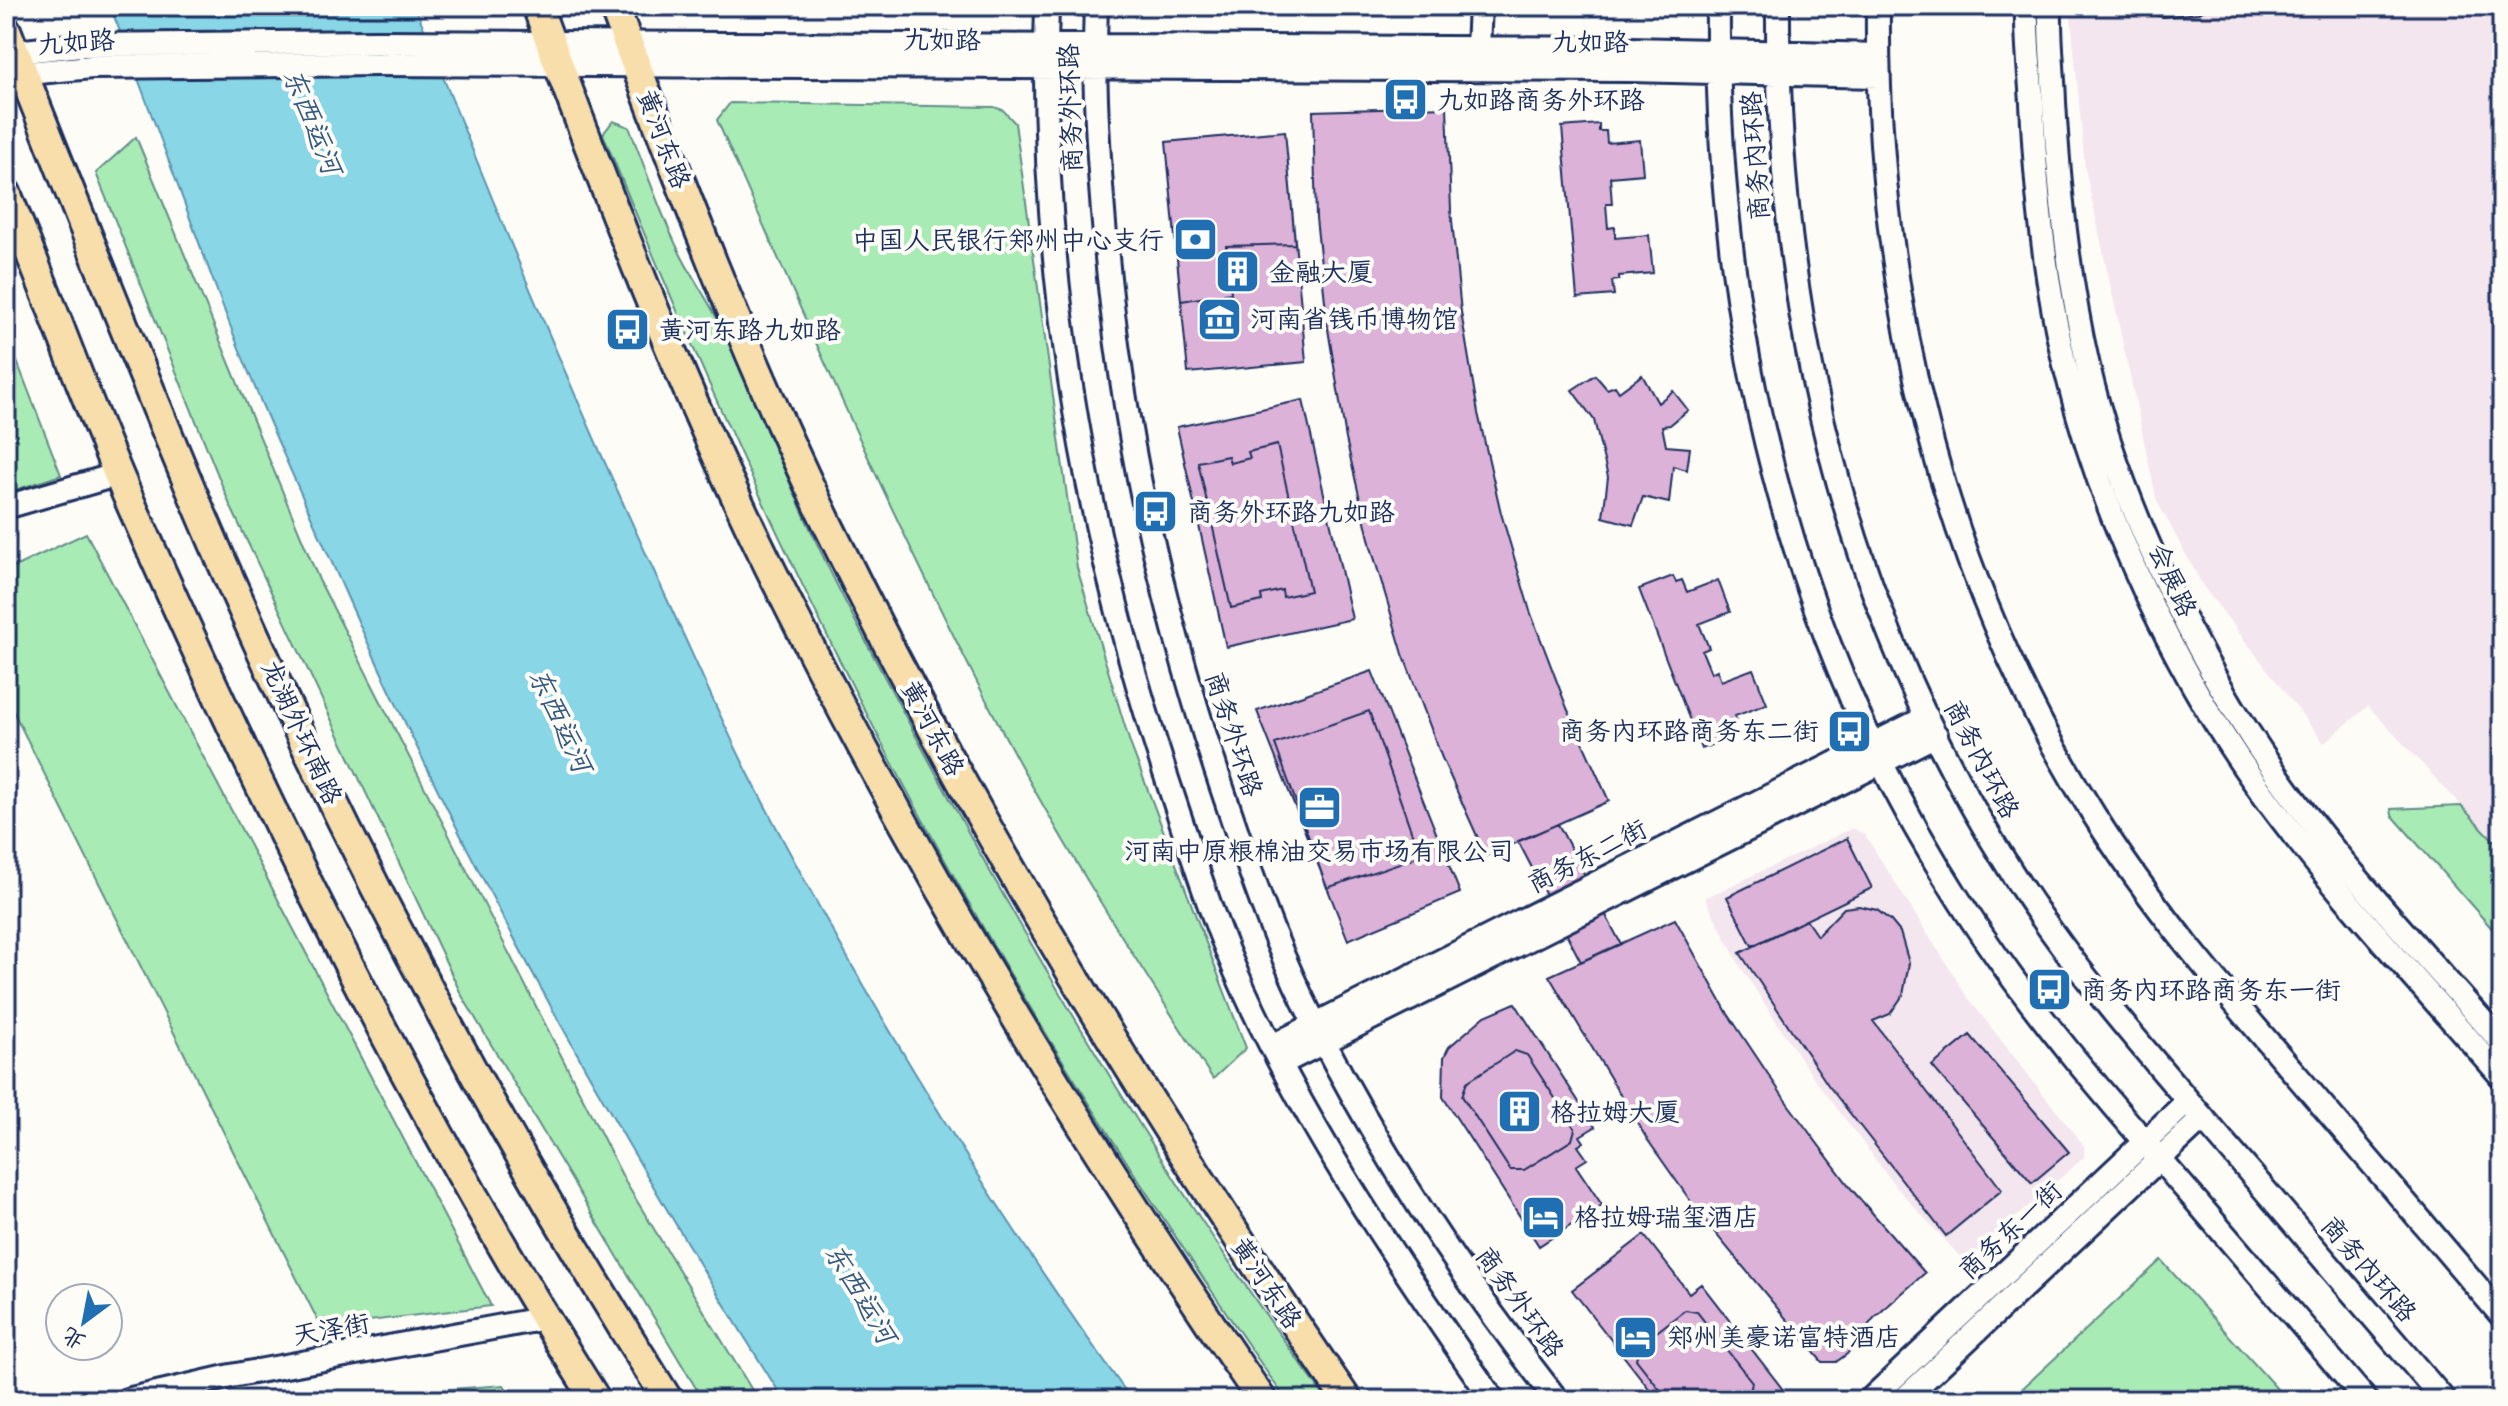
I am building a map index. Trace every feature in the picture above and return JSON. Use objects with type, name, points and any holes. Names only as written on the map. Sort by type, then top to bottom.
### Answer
[{"type":"main road","points":[[537,6],[619,226],[703,422],[766,560],[884,790],[1064,1101],[1262,1400]]},
{"type":"main road","name":"黄河东路","points":[[614,6],[713,264],[821,510],[947,757],[1124,1064],[1196,1178],[1347,1400]]},
{"type":"main road","name":"龙湖外环南路","points":[[11,57],[189,486],[313,758],[420,973],[537,1187],[668,1400]]},
{"type":"main road","points":[[6,193],[119,474],[259,784],[366,1001],[484,1217],[596,1400]]},
{"type":"street","name":"商务外环路","points":[[1047,6],[1050,171],[1063,336],[1108,582],[1147,718],[1213,913],[1246,994],[1277,1055],[1366,1210],[1493,1400]]},
{"type":"street","name":"商务外环路","points":[[1096,6],[1095,58],[1113,331],[1156,570],[1181,663],[1269,923],[1321,1033],[1371,1126],[1460,1268],[1557,1400]]},
{"type":"street","points":[[1478,48],[1480,6]]},
{"type":"street","points":[[1718,6],[1718,61],[1730,254],[1759,418],[1797,555],[1823,629],[1878,753],[1958,899],[2057,1039],[2366,1400]]},
{"type":"street","name":"商务内环路","points":[[1778,6],[1778,63],[1790,247],[1817,405],[1854,536],[1879,607],[1932,726],[2009,868],[2104,1002],[2444,1400]]},
{"type":"street","points":[[1878,6],[1878,65],[1889,235],[1915,383],[1941,479],[1968,558],[2029,698],[2093,815],[2185,943],[2502,1316]]},
{"type":"street","name":"会展路","points":[[2027,6],[2035,164],[2061,347],[2101,480],[2142,582],[2211,715],[2260,791],[2339,891],[2502,1077]]},
{"type":"street","name":"会展路","points":[[2050,6],[2057,163],[2081,329],[2089,369],[2123,473],[2162,573],[2230,703],[2279,777],[2357,877],[2502,1043]]},
{"type":"street","name":"九如路","points":[[11,57],[80,45],[465,43],[555,54],[1718,61]]},
{"type":"street","name":"九如路","points":[[1095,58],[1478,48],[1718,61],[1878,65]]},
{"type":"street","name":"九如路","points":[[11,57],[92,67],[474,65],[555,54]]},
{"type":"street","points":[[6,507],[119,474]]},
{"type":"street","name":"商务东二街","points":[[1277,1055],[1932,726]]},
{"type":"street","name":"商务东一街","points":[[1903,1400],[2151,1150],[2188,1101]]},
{"type":"street","name":"商务东一街","points":[[1870,1400],[2151,1150],[2203,1118]]},
{"type":"street","name":"天泽街","points":[[127,1400],[231,1376],[546,1318]]},
{"type":"shaded area","points":[[2070,6],[2502,6],[2502,849],[2368,706],[2324,743],[2203,586],[2157,501],[2085,168]]},
{"type":"shaded area","points":[[1853,828],[1865,835],[1968,998],[2084,1146],[2084,1157],[1965,1262],[1897,1188],[1808,1070],[1740,966],[1705,898]]},
{"type":"green space","points":[[730,103],[994,107],[1003,110],[1015,123],[1077,568],[1130,743],[1246,1048],[1213,1079],[1054,825],[929,586],[856,432],[717,120]]},
{"type":"green space","points":[[613,121],[629,127],[671,234],[721,326],[830,571],[956,810],[1132,1112],[1259,1306],[1327,1400],[1286,1400],[1107,1132],[1022,995],[942,855],[804,589],[720,409],[603,134]]},
{"type":"green space","points":[[136,137],[319,580],[626,1183],[758,1400],[703,1400],[461,994],[230,505],[96,173]]},
{"type":"green space","points":[[6,333],[61,475],[6,493]]},
{"type":"green space","points":[[86,533],[491,1306],[321,1327],[6,697],[6,571]]},
{"type":"green space","points":[[2461,806],[2502,849],[2502,940],[2392,815],[2391,809]]},
{"type":"green space","points":[[2161,1260],[2287,1400],[2010,1400]]},
{"type":"green space","points":[[504,1385],[513,1400],[317,1399]]},
{"type":"water","name":"东西运河","points":[[110,6],[415,6],[571,385],[745,767],[833,931],[926,1091],[1026,1248],[1132,1400],[784,1400],[606,1105],[495,902],[392,696],[255,389]]},
{"type":"building","points":[[1617,6],[1648,6],[1648,10]]},
{"type":"building","points":[[1617,6],[1648,6],[1648,10]]},
{"type":"building","points":[[2125,6],[2215,6],[2198,13],[2163,17]]},
{"type":"building","points":[[1447,107],[1451,210],[1461,312],[1478,413],[1501,513],[1530,611],[1567,708],[1609,801],[1486,856],[1442,758],[1403,654],[1371,547],[1346,439],[1328,329],[1316,218],[1313,111]]},
{"type":"building","points":[[1599,124],[1599,131],[1606,131],[1607,143],[1640,140],[1643,174],[1610,177],[1612,204],[1606,204],[1608,228],[1615,227],[1615,238],[1649,235],[1653,273],[1619,276],[1619,280],[1612,281],[1614,295],[1577,298],[1562,127]]},
{"type":"building","points":[[1285,131],[1295,244],[1226,246],[1231,293],[1181,301],[1166,142]]},
{"type":"building","name":"金融大厦","points":[[1285,131],[1306,362],[1188,373],[1166,142]]},
{"type":"building","points":[[1595,375],[1607,389],[1615,386],[1619,392],[1642,375],[1658,403],[1673,391],[1688,410],[1670,425],[1662,426],[1666,446],[1690,448],[1687,470],[1673,466],[1669,503],[1643,497],[1633,525],[1603,517],[1608,477],[1594,420],[1572,390]]},
{"type":"building","points":[[1303,400],[1352,619],[1226,647],[1177,427]]},
{"type":"building","points":[[1277,445],[1310,591],[1283,597],[1282,590],[1261,595],[1262,601],[1231,608],[1198,462],[1228,456],[1230,463],[1250,458],[1248,452]]},
{"type":"building","points":[[1673,576],[1676,582],[1682,580],[1687,592],[1718,580],[1730,612],[1699,624],[1709,648],[1702,651],[1711,673],[1717,670],[1721,681],[1753,669],[1767,704],[1735,716],[1736,720],[1730,722],[1735,736],[1701,749],[1639,589]]},
{"type":"building","points":[[1372,671],[1460,893],[1348,940],[1257,711]]},
{"type":"building","points":[[1369,711],[1420,856],[1327,888],[1275,744]]},
{"type":"building","points":[[1558,824],[1621,944],[1581,962],[1518,841]]},
{"type":"building","points":[[1847,838],[1872,888],[1752,946],[1727,897]]},
{"type":"building","points":[[1859,906],[1877,910],[1891,921],[1900,932],[1909,963],[1903,995],[1890,1014],[1873,1021],[2002,1190],[1946,1236],[1828,1085],[1740,953],[1806,920],[1817,936],[1844,908]]},
{"type":"building","points":[[1675,919],[1728,1014],[1788,1104],[1853,1191],[1925,1273],[1874,1318],[1847,1354],[1836,1362],[1822,1362],[1701,1216],[1647,1139],[1549,976]]},
{"type":"building","name":"格拉姆大厦","points":[[1515,1003],[1595,1127],[1580,1136],[1584,1142],[1578,1146],[1587,1159],[1576,1166],[1602,1205],[1539,1246],[1443,1097],[1444,1057],[1449,1047],[1485,1016]]},
{"type":"building","points":[[1970,1035],[2069,1152],[2032,1183],[1932,1066]]},
{"type":"building","points":[[1515,1051],[1527,1055],[1575,1129],[1572,1140],[1524,1170],[1510,1170],[1462,1096],[1467,1082]]},
{"type":"building","points":[[1644,1235],[1689,1293],[1701,1284],[1791,1400],[1658,1400],[1572,1290]]},
{"type":"building","points":[[1685,1310],[1697,1312],[1752,1382],[1750,1393],[1740,1400],[1668,1400],[1636,1359],[1640,1345]]},
{"type":"place","name":"九如路商务外环路","points":[[1406,100]]},
{"type":"place","name":"中国人民银行郑州中心支行","points":[[1195,240]]},
{"type":"place","name":"金融大厦","points":[[1238,272]]},
{"type":"place","name":"河南省钱币博物馆","points":[[1219,319]]},
{"type":"place","name":"黄河东路九如路","points":[[628,330]]},
{"type":"place","name":"商务外环路九如路","points":[[1156,512]]},
{"type":"place","name":"商务内环路商务东二街","points":[[1850,731]]},
{"type":"place","name":"河南中原粮棉油交易市场有限公司","points":[[1319,808]]},
{"type":"place","name":"商务内环路商务东一街","points":[[2050,990]]},
{"type":"place","name":"格拉姆大厦","points":[[1519,1112]]},
{"type":"place","name":"格拉姆·瑞玺酒店","points":[[1543,1217]]},
{"type":"place","name":"郑州美豪诺富特酒店","points":[[1636,1337]]}]
